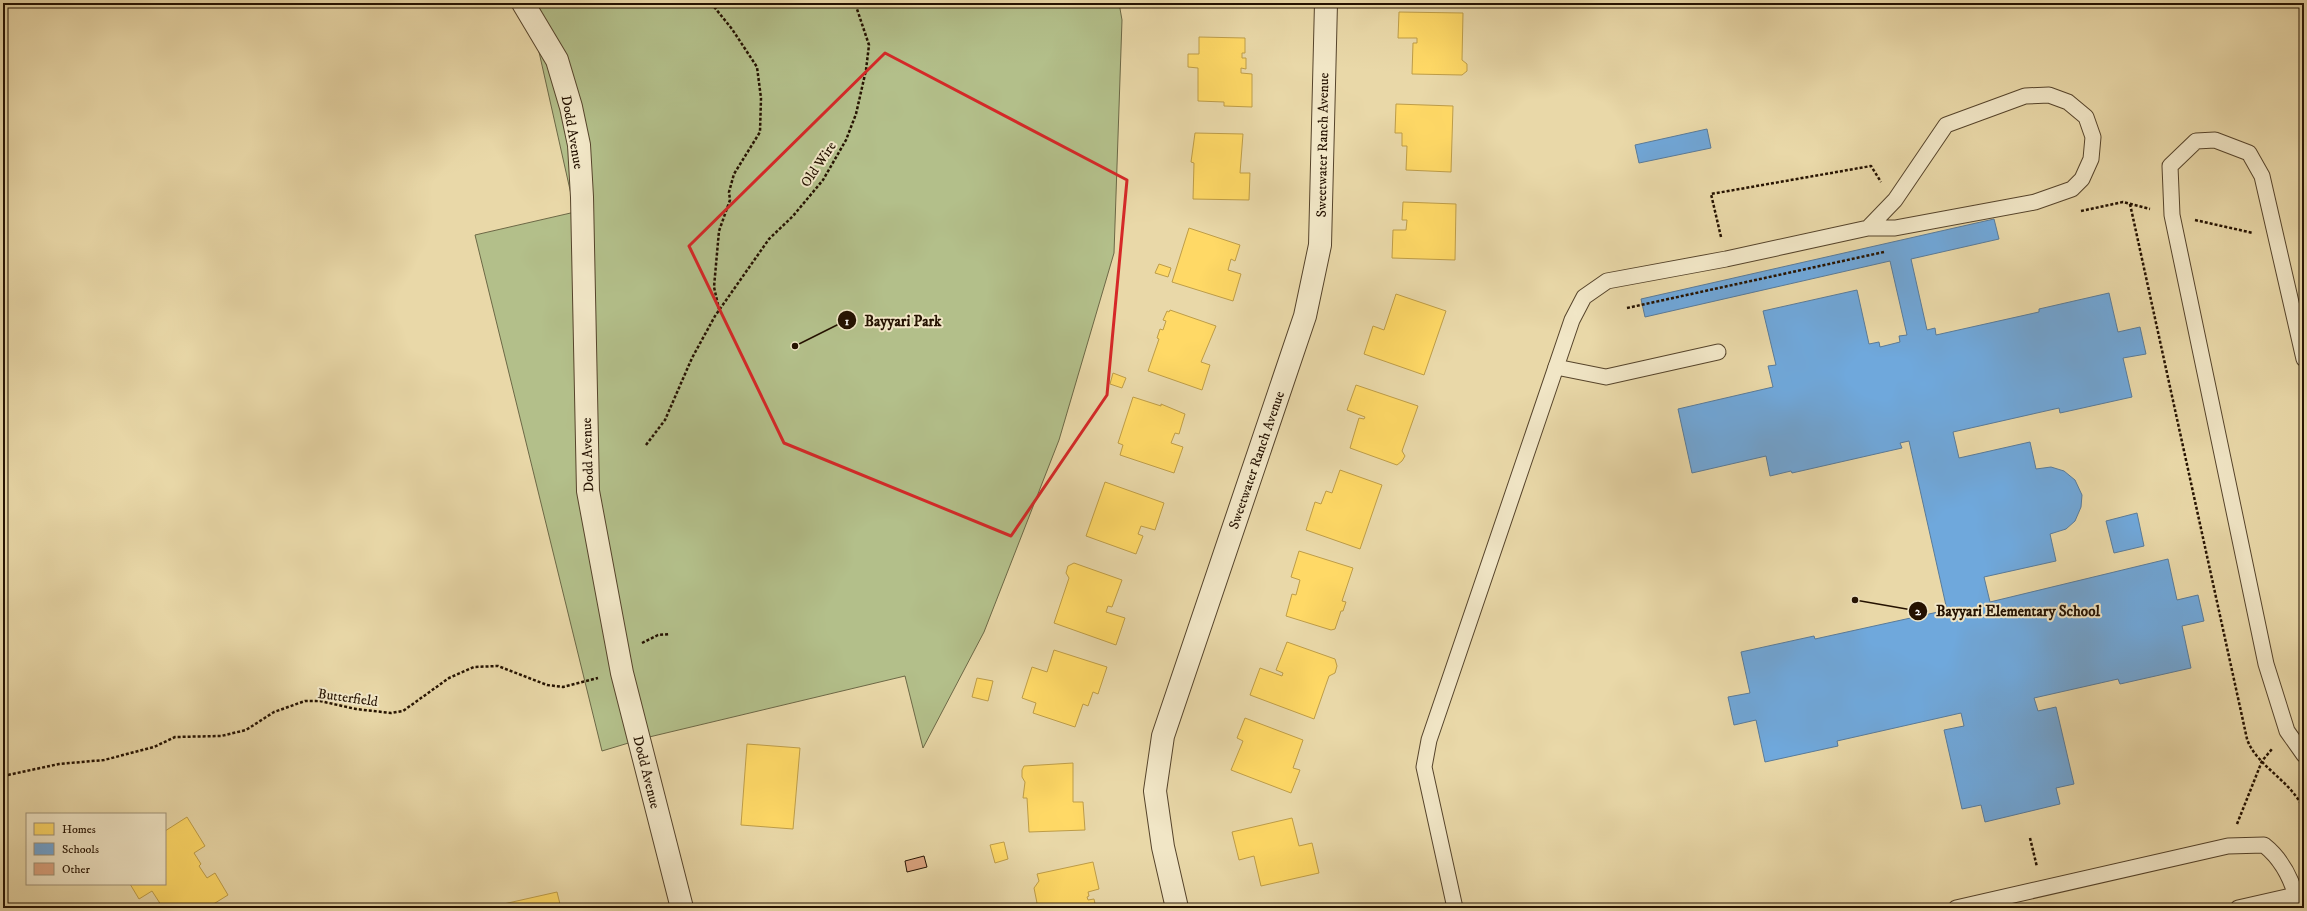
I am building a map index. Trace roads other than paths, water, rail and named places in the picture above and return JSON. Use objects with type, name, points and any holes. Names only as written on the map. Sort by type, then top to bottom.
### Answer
[{"type":"street","name":"Dodd Avenue","points":[[523,3],[557,60],[571,107],[579,145],[582,197],[588,492],[622,673],[682,908]]},
{"type":"street","name":"Sweetwater Ranch Avenue","points":[[1177,908],[1163,846],[1155,791],[1163,736],[1305,316],[1320,245],[1326,3]]},
{"type":"lane","points":[[1455,908],[1424,767],[1429,740],[1572,320],[1584,297],[1607,281],[1726,259],[1868,228],[1895,228],[2035,202],[2072,189],[2082,179],[2091,159],[2093,137],[2086,117],[2068,102],[2049,95],[2025,96],[1946,125],[1892,204],[1868,228]]},
{"type":"lane","points":[[2304,359],[2262,176],[2249,153],[2216,140],[2196,141],[2170,166],[2172,215],[2266,664],[2287,731],[2304,755]]},
{"type":"lane","points":[[1556,367],[1606,377],[1718,352]]},
{"type":"lane","points":[[1956,908],[2228,846],[2264,845],[2272,851],[2288,876],[2298,901],[2238,908]]},
{"type":"place","name":"Bayyari Park","points":[[795,346]]},
{"type":"place","name":"Bayyari Elementary School","points":[[1855,600]]}]
